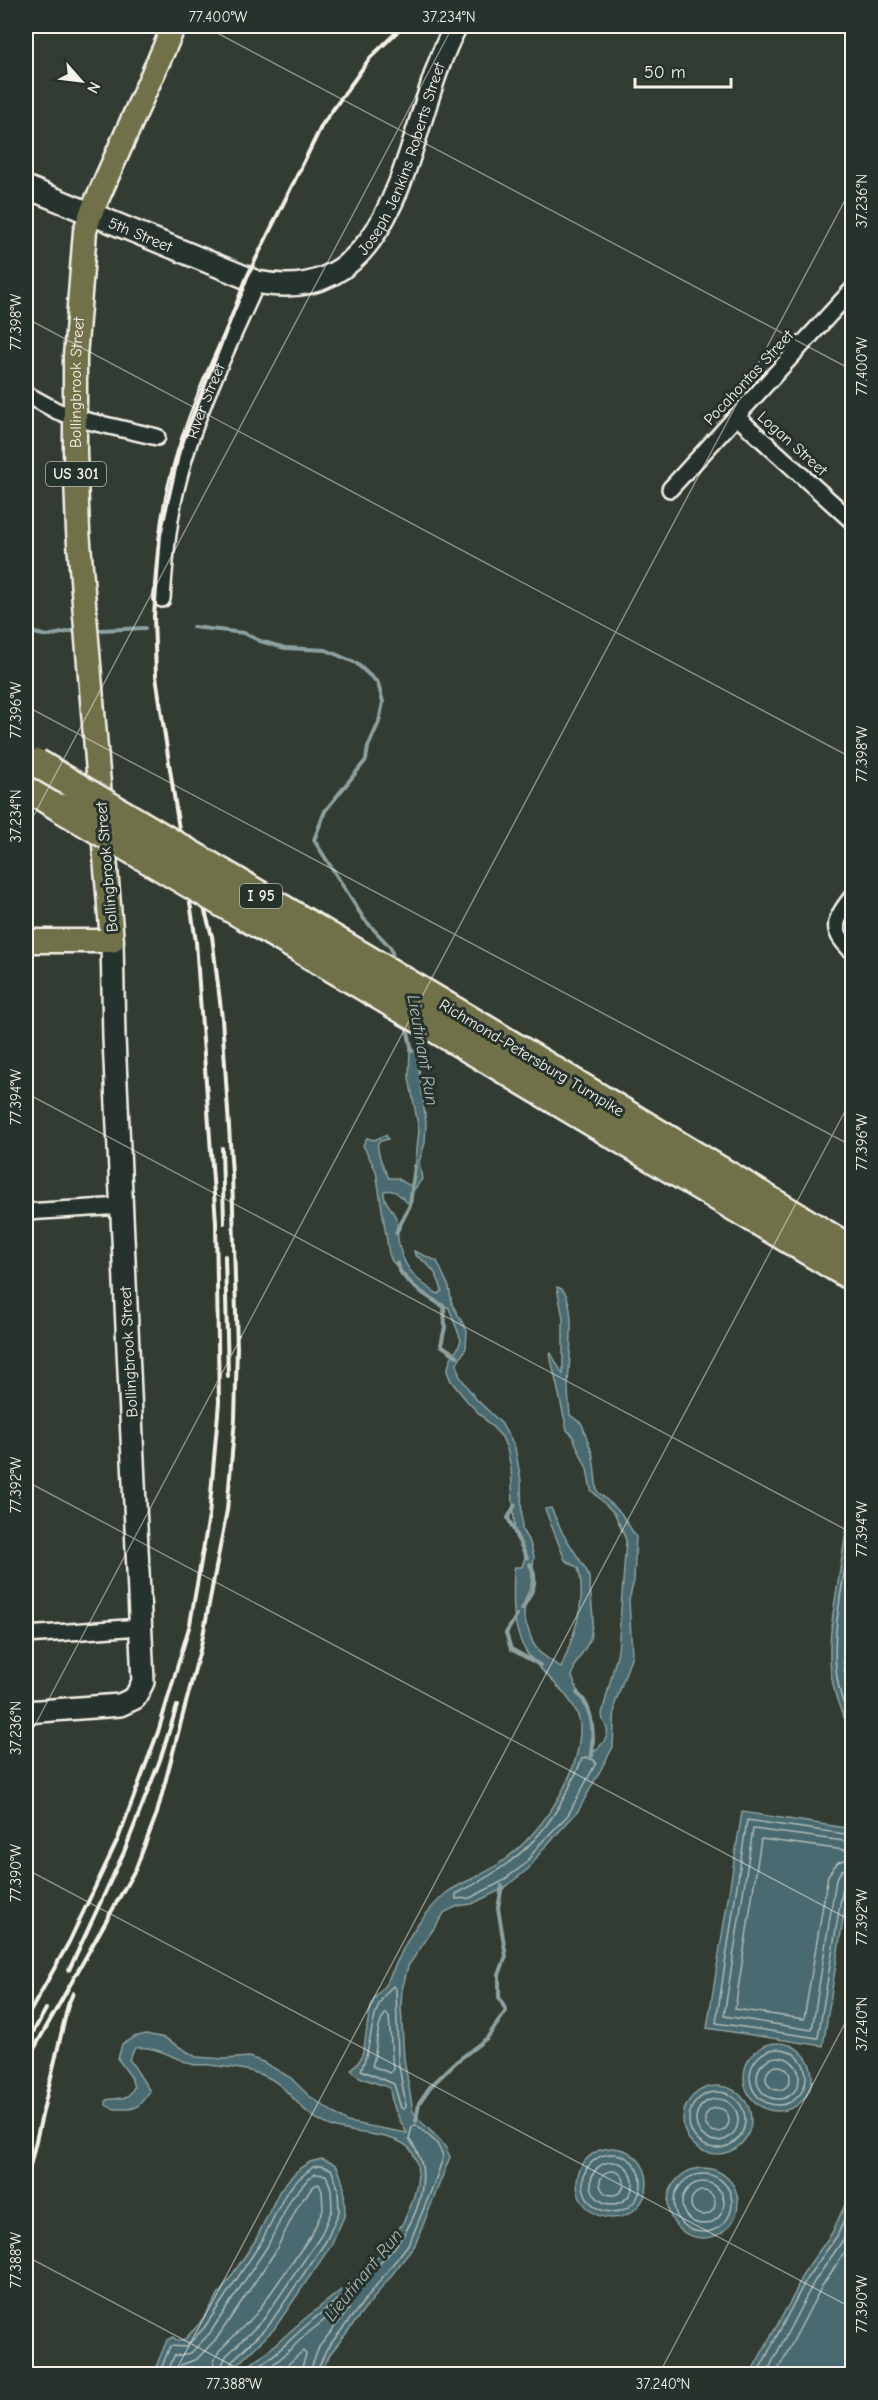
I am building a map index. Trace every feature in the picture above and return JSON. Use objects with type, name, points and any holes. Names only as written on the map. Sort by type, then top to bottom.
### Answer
[{"type":"highway","name":"Richmond-Petersburg Turnpike","points":[[29,769],[61,808],[477,1039]]},
{"type":"highway","name":"Richmond-Petersburg Turnpike","points":[[29,769],[849,1266]]},
{"type":"main road","name":"Bollingbrook Street","points":[[112,941],[78,531],[75,357],[85,231],[174,26]]},
{"type":"main road","points":[[26,941],[112,941]]},
{"type":"street","name":"Joseph Jenkins Roberts Street","points":[[257,282],[290,286],[308,283],[330,275],[360,255],[371,242],[383,221],[407,162],[438,64],[456,26]]},
{"type":"street","name":"5th Street","points":[[26,186],[257,282]]},
{"type":"street","name":"River Street","points":[[162,599],[170,517],[185,455],[218,368],[257,282]]},
{"type":"street","name":"Pocahontas Street","points":[[670,489],[852,290]]},
{"type":"street","points":[[26,394],[75,418],[158,437]]},
{"type":"street","name":"Logan Street","points":[[737,417],[852,521]]},
{"type":"street","points":[[852,897],[839,914],[836,929],[842,941],[852,951]]},
{"type":"street","name":"Bollingbrook Street","points":[[26,1712],[128,1703],[140,1691],[142,1682],[112,941]]},
{"type":"street","points":[[26,1212],[122,1206]]},
{"type":"street","points":[[26,1635],[141,1627]]},
{"type":"water","points":[[410,1048],[417,1053],[426,1123],[425,1143],[419,1162],[422,1179],[410,1195],[409,1204],[398,1194],[389,1190],[384,1191],[385,1198],[396,1219],[402,1257],[416,1278],[438,1294],[442,1291],[436,1275],[425,1262],[415,1255],[414,1251],[437,1261],[449,1287],[452,1304],[467,1331],[466,1348],[457,1364],[459,1375],[474,1397],[501,1423],[515,1447],[521,1481],[522,1530],[530,1543],[534,1556],[531,1585],[525,1600],[524,1618],[533,1643],[539,1652],[561,1668],[578,1619],[581,1581],[578,1568],[565,1560],[545,1509],[551,1508],[563,1534],[587,1571],[593,1617],[590,1640],[575,1665],[572,1677],[592,1726],[590,1755],[607,1737],[602,1714],[618,1651],[626,1540],[615,1514],[591,1490],[587,1469],[572,1435],[567,1430],[550,1355],[551,1353],[563,1375],[563,1318],[557,1287],[564,1292],[571,1315],[568,1386],[570,1415],[582,1424],[593,1456],[597,1491],[621,1513],[636,1537],[634,1581],[629,1600],[632,1655],[615,1704],[613,1747],[578,1811],[528,1869],[504,1888],[472,1904],[458,1906],[445,1912],[408,1966],[401,2006],[404,2059],[413,2111],[443,2143],[450,2157],[415,2245],[330,2354],[321,2374],[153,2374],[167,2340],[173,2337],[178,2341],[183,2341],[199,2324],[255,2241],[279,2192],[300,2168],[322,2159],[338,2168],[344,2187],[345,2214],[332,2244],[274,2329],[238,2364],[236,2372],[264,2354],[358,2276],[388,2245],[409,2209],[417,2183],[418,2168],[413,2153],[404,2144],[389,2138],[340,2129],[326,2124],[308,2113],[284,2089],[267,2077],[239,2069],[193,2065],[150,2048],[135,2048],[129,2059],[150,2091],[135,2107],[115,2109],[110,2107],[106,2105],[106,2100],[125,2097],[134,2087],[131,2077],[118,2059],[122,2044],[134,2037],[146,2034],[165,2038],[196,2057],[225,2059],[249,2057],[291,2078],[308,2095],[347,2122],[407,2133],[398,2117],[390,2088],[359,2077],[351,2070],[363,2053],[373,2002],[388,1980],[413,1931],[437,1902],[455,1887],[497,1865],[513,1853],[542,1822],[565,1785],[578,1745],[580,1726],[573,1706],[533,1661],[518,1634],[513,1602],[514,1570],[515,1567],[522,1567],[526,1554],[515,1537],[511,1468],[507,1449],[502,1437],[451,1381],[447,1371],[461,1340],[449,1308],[420,1291],[392,1261],[389,1254],[376,1171],[363,1145],[367,1138],[374,1140],[386,1135],[388,1139],[378,1142],[379,1155],[385,1170],[389,1178],[397,1178],[410,1186],[414,1178],[419,1130],[409,1078]]},
{"type":"water","points":[[852,1491],[852,1732],[835,1695],[830,1640]]},
{"type":"water","points":[[742,1812],[852,1829],[852,1863],[823,2046],[707,2028]]},
{"type":"water","points":[[785,2043],[797,2049],[806,2058],[812,2070],[810,2090],[802,2101],[785,2111],[771,2111],[754,2101],[746,2090],[744,2070],[754,2053],[765,2045]]},
{"type":"water","points":[[710,2086],[724,2086],[736,2091],[746,2101],[751,2120],[746,2139],[736,2149],[724,2154],[710,2154],[698,2149],[688,2139],[683,2127],[683,2113],[688,2101],[698,2091]]},
{"type":"water","points":[[612,2148],[625,2151],[637,2158],[644,2170],[647,2183],[644,2196],[637,2208],[625,2215],[612,2218],[599,2215],[587,2208],[580,2196],[577,2183],[580,2170],[587,2158],[599,2151]]},
{"type":"water","points":[[703,2168],[716,2171],[728,2178],[735,2190],[738,2203],[735,2216],[728,2228],[716,2235],[703,2238],[690,2235],[678,2228],[671,2216],[668,2203],[671,2190],[678,2178],[690,2171]]},
{"type":"water","points":[[852,2189],[852,2374],[750,2374],[795,2293],[802,2275],[832,2233]]},
{"type":"waterway","name":"Lieutinant Run","points":[[193,627],[244,633],[260,641],[285,648],[326,650],[356,663],[378,683],[383,702],[366,760],[325,811],[314,840],[364,919],[391,948],[394,963]]},
{"type":"waterway","name":"Lieutinant Run","points":[[100,630],[145,628]]},
{"type":"waterway","name":"Lieutinant Run","points":[[26,631],[47,636],[72,631]]},
{"type":"waterway","name":"Lieutinant Run","points":[[406,1023],[412,1051]]},
{"type":"waterway","name":"Lieutinant Run","points":[[396,1233],[410,1205],[415,1166]]},
{"type":"waterway","name":"Lieutinant Run","points":[[397,1263],[403,1276],[409,1282],[444,1307],[445,1327],[441,1345],[457,1356]]},
{"type":"waterway","name":"Lieutinant Run","points":[[515,1505],[508,1518],[527,1558]]},
{"type":"waterway","name":"Lieutinant Run","points":[[522,1609],[534,1582],[530,1564]]},
{"type":"waterway","name":"Lieutinant Run","points":[[517,1615],[506,1633],[511,1649],[540,1665]]},
{"type":"waterway","name":"Lieutinant Run","points":[[577,1693],[587,1706],[592,1722],[592,1756]]},
{"type":"waterway","name":"Lieutinant Run","points":[[416,2121],[419,2103],[430,2087],[456,2062],[487,2038],[506,2011],[499,1997],[499,1975],[506,1956],[498,1908],[502,1886]]},
{"type":"railway","points":[[26,2019],[69,1942],[118,1839],[158,1732],[190,1624],[209,1516],[219,1402],[216,1222],[196,942],[156,676],[154,616],[160,535],[179,451],[247,277],[322,125],[370,58],[403,26]]},
{"type":"railway","points":[[26,2063],[136,1868],[157,1813],[201,1646],[227,1510],[235,1419],[237,1348],[232,1174],[222,1018],[212,936],[193,869]]},
{"type":"railway","points":[[222,1148],[224,1223]]},
{"type":"railway","points":[[225,1256],[228,1376]]},
{"type":"railway","points":[[69,1970],[124,1852],[160,1760],[177,1706]]},
{"type":"railway","points":[[26,2183],[68,2005],[73,1993]]},
{"type":"railway","points":[[26,2045],[46,2009]]}]
